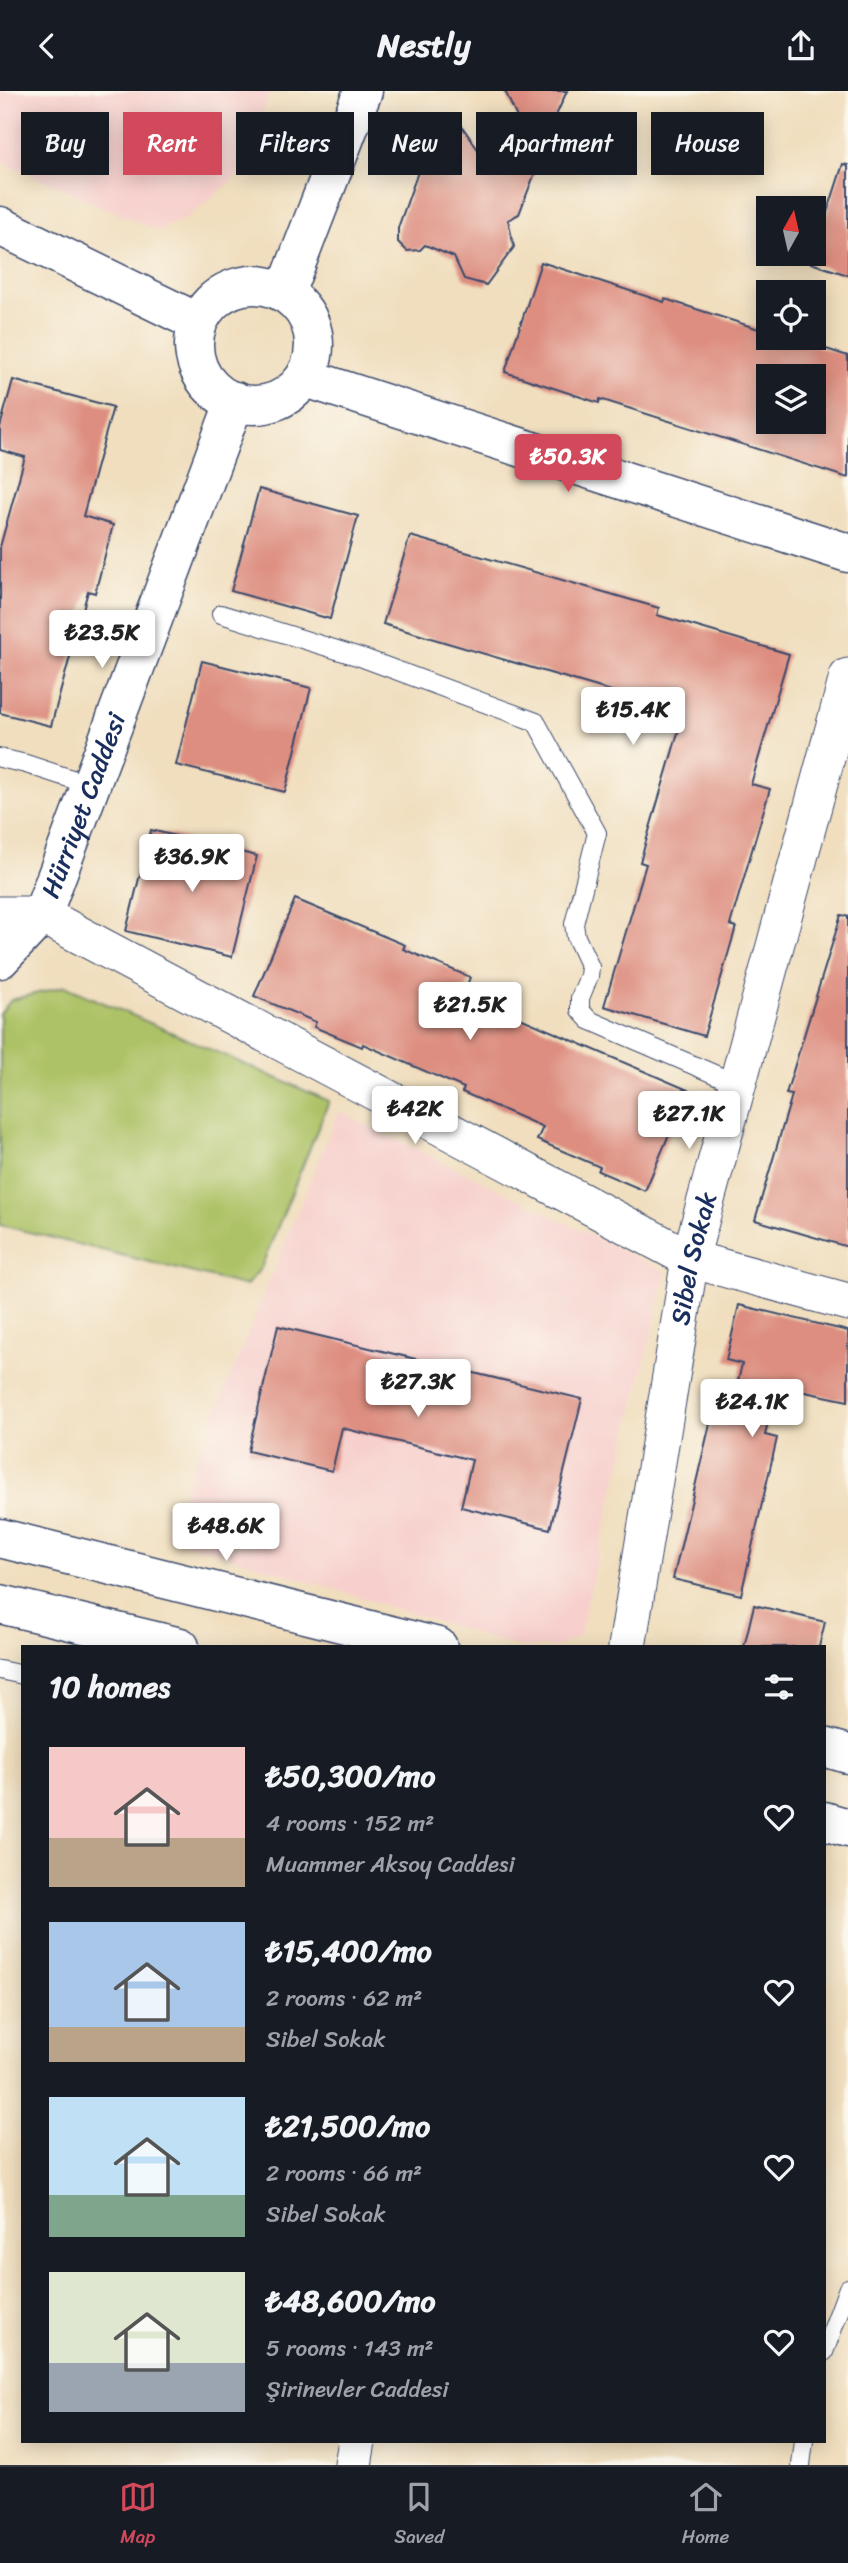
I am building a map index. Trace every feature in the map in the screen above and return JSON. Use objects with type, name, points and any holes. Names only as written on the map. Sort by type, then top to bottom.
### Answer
[{"type":"main road","points":[[285,293],[363,91]]},
{"type":"main road","points":[[0,226],[197,322]]},
{"type":"main road","points":[[245,285],[265,285],[285,293],[300,305],[311,321],[315,341],[313,360],[306,378],[294,391],[278,401],[261,405],[226,399],[212,389],[200,374],[194,358],[193,340],[197,322],[209,305],[225,291],[245,285]]},
{"type":"main road","points":[[306,378],[848,553]]},
{"type":"main road","name":"Hürriyet Caddesi","points":[[0,959],[42,915],[235,401]]},
{"type":"main road","points":[[0,1538],[430,1645]]},
{"type":"main road","points":[[0,1604],[172,1645]]},
{"type":"main road","points":[[826,1748],[848,1754]]},
{"type":"main road","points":[[826,1822],[848,1828]]},
{"type":"street","name":"Sibel Sokak","points":[[627,1645],[690,1259],[848,677]]},
{"type":"street","points":[[0,915],[42,915],[690,1259],[848,1302]]},
{"type":"street","points":[[352,2465],[357,2443]]},
{"type":"lane","points":[[221,614],[363,658],[536,722],[597,833],[574,924],[576,937],[590,967],[580,998],[580,1010],[589,1020],[737,1084]]},
{"type":"lane","points":[[0,758],[90,785]]},
{"type":"lane","points":[[0,1670],[21,1675]]},
{"type":"lane","points":[[826,2347],[848,2288]]},
{"type":"lane","points":[[801,2465],[804,2443]]},
{"type":"shaded area","points":[[0,91],[271,91],[262,112],[236,112],[236,177],[188,217],[158,231],[32,175],[109,175],[109,112],[21,112],[21,170],[0,161]]},
{"type":"shaded area","points":[[339,1111],[666,1272],[579,1636],[559,1645],[512,1645],[165,1536]]},
{"type":"green space","points":[[65,986],[329,1101],[261,1268],[246,1286],[0,1225],[0,1014],[11,1000]]},
{"type":"building","points":[[505,91],[567,91],[558,112],[514,112]]},
{"type":"building","points":[[462,126],[476,147],[476,175],[534,175],[519,214],[508,220],[514,247],[486,285],[464,279],[454,257],[425,245],[420,250],[407,251],[398,242],[398,228],[417,175],[462,175]]},
{"type":"building","points":[[843,164],[848,165],[848,275],[820,266],[826,266],[826,217]]},
{"type":"building","points":[[541,262],[756,328],[756,350],[826,349],[848,356],[848,478],[600,399],[599,403],[505,372]]},
{"type":"building","points":[[13,380],[113,407],[83,516],[113,525],[95,593],[88,591],[51,726],[0,713],[0,547],[25,457],[0,450],[0,427]]},
{"type":"building","points":[[259,489],[358,516],[330,619],[231,591]]},
{"type":"building","points":[[410,536],[659,608],[657,615],[789,654],[751,784],[770,789],[730,925],[736,927],[704,1036],[604,1006],[646,864],[640,862],[682,719],[653,710],[655,704],[383,624]]},
{"type":"building","points":[[202,661],[311,688],[285,792],[176,765]]},
{"type":"building","points":[[151,830],[257,856],[232,957],[126,931]]},
{"type":"building","points":[[295,899],[405,945],[403,949],[470,977],[464,994],[688,1090],[645,1191],[598,1171],[600,1167],[537,1140],[543,1127],[462,1092],[464,1088],[363,1044],[362,1047],[314,1027],[316,1022],[254,996]]},
{"type":"building","points":[[841,915],[848,916],[848,1247],[755,1220],[792,1095],[786,1094]]},
{"type":"building","points":[[739,1305],[848,1331],[848,1401],[776,1386],[765,1435],[777,1438],[741,1595],[673,1579],[714,1407],[731,1411],[742,1364],[726,1360]]},
{"type":"building","points":[[278,1326],[582,1399],[550,1529],[461,1507],[472,1460],[342,1428],[332,1471],[248,1451]]},
{"type":"building","points":[[754,1605],[825,1622],[819,1645],[744,1645]]}]
